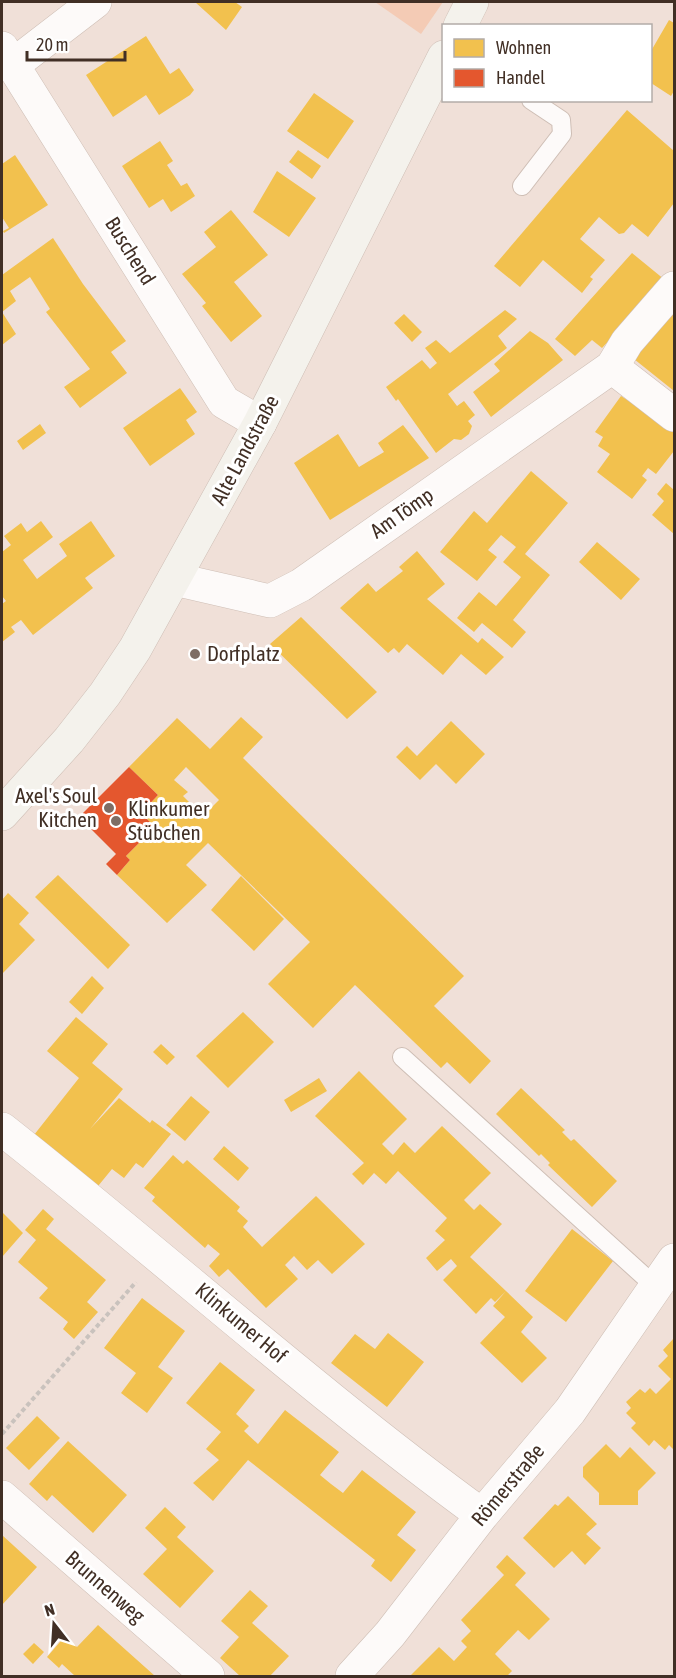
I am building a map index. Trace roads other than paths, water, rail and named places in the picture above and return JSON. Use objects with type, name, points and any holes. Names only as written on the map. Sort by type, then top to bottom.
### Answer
[{"type":"main road","name":"Alte Landstraße","points":[[2,814],[69,740],[105,694],[135,649],[260,423],[442,61]]},
{"type":"street","name":"Buschend","points":[[94,2],[7,57],[224,402],[260,423]]},
{"type":"street","name":"Am Tömp","points":[[174,579],[270,601],[301,585],[612,366],[627,342],[675,288]]},
{"type":"street","points":[[612,366],[675,415]]},
{"type":"street","name":"Klinkumer Hof","points":[[2,1130],[160,1255],[397,1453],[482,1515]]},
{"type":"street","name":"Römerstraße","points":[[352,1677],[390,1634],[482,1515],[570,1411],[675,1260]]},
{"type":"street","name":"Brunnenweg","points":[[2,1497],[208,1677]]},
{"type":"lane","points":[[522,186],[562,134],[561,120],[534,102]]},
{"type":"lane","points":[[402,1057],[656,1287]]},
{"type":"place","name":"Dorfplatz","points":[[195,654]]},
{"type":"place","name":"Axel's Soul Kitchen","points":[[109,808]]},
{"type":"place","name":"Klinkumer Stübchen","points":[[116,821]]}]
